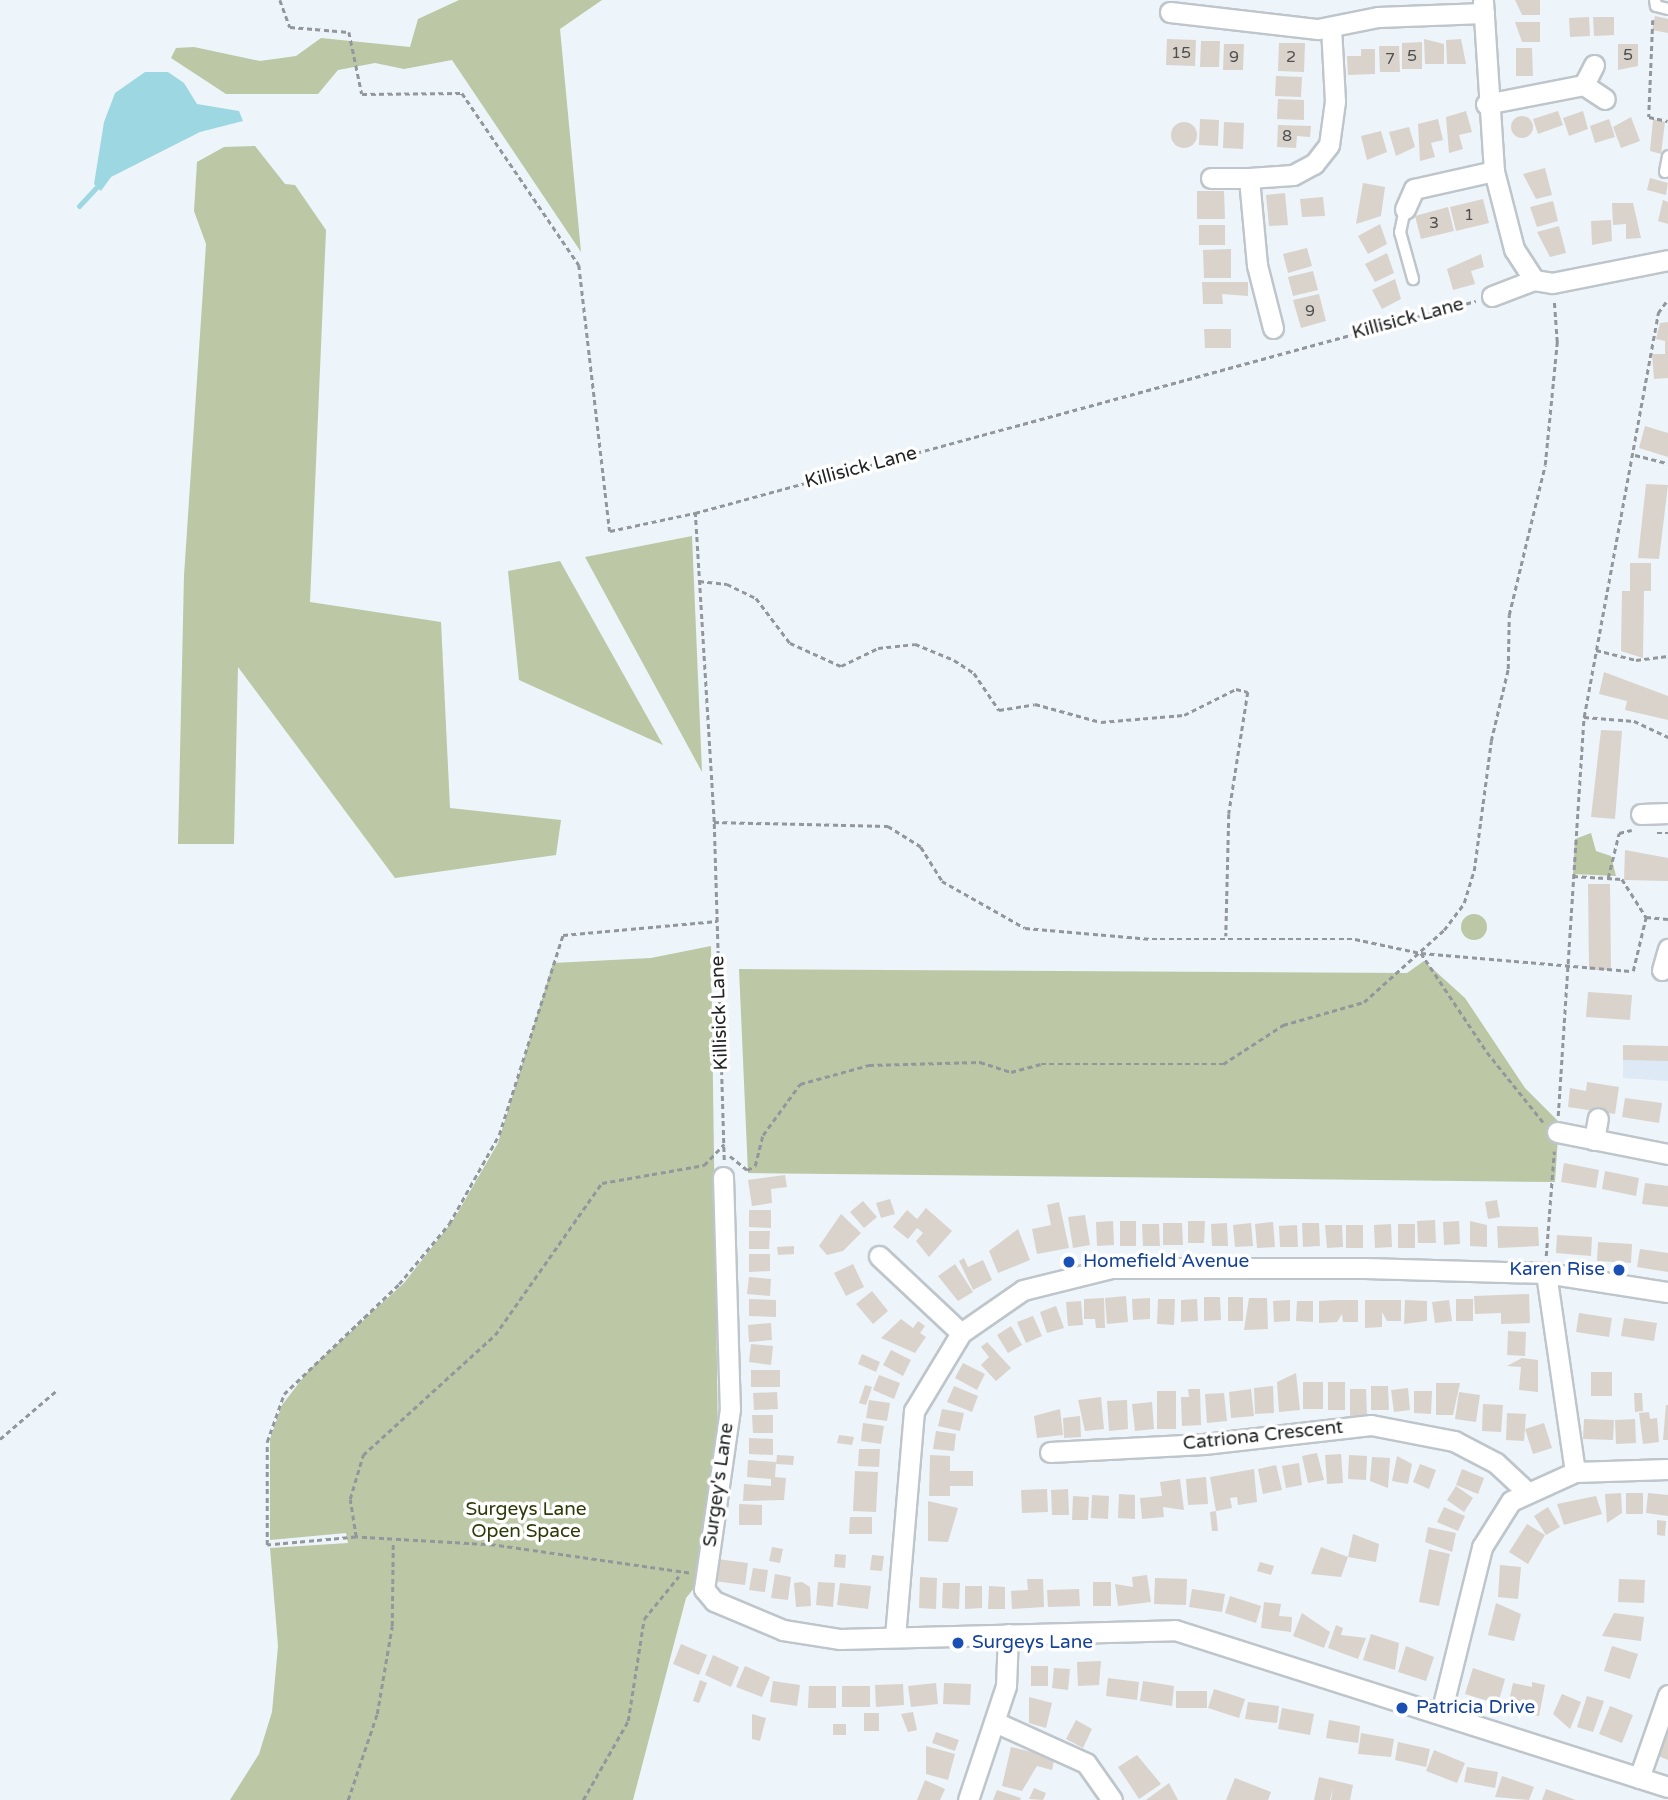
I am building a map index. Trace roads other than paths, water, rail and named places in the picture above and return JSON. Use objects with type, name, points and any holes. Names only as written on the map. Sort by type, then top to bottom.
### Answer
[{"type":"street","points":[[1170,12],[1237,7],[1331,28],[1378,17],[1483,6],[1486,104],[1494,171],[1514,248],[1543,281]]},
{"type":"street","points":[[1211,178],[1293,175],[1314,164],[1329,145],[1335,101],[1331,28]]},
{"type":"street","points":[[1584,85],[1594,65]]},
{"type":"street","points":[[1486,104],[1584,85],[1605,99]]},
{"type":"street","points":[[1405,209],[1410,182],[1494,171]]},
{"type":"street","points":[[1249,178],[1265,321]]},
{"type":"street","points":[[1492,296],[1543,281],[1668,260]]},
{"type":"street","points":[[1656,948],[1662,970]]},
{"type":"street","points":[[1594,1140],[1598,1118]]},
{"type":"street","points":[[1557,1132],[1668,1154]]},
{"type":"street","name":"Surgey's Lane","points":[[723,1177],[730,1409],[704,1589],[730,1610],[811,1637],[895,1637]]},
{"type":"street","points":[[889,1258],[961,1333]]},
{"type":"street","points":[[1668,1292],[1546,1273],[1112,1268],[1023,1290],[961,1333],[925,1387],[910,1427],[895,1637],[1175,1630],[1668,1787]]},
{"type":"street","points":[[1546,1273],[1575,1472]]},
{"type":"street","name":"Catriona Crescent","points":[[1050,1452],[1110,1458],[1371,1425],[1454,1441],[1496,1463],[1525,1490]]},
{"type":"street","points":[[1441,1713],[1482,1547],[1500,1513],[1525,1490],[1575,1472],[1668,1469]]},
{"type":"street","points":[[968,1800],[1006,1686],[1008,1634]]},
{"type":"street","points":[[1639,1779],[1668,1695]]},
{"type":"street","points":[[995,1722],[1086,1763],[1112,1800]]},
{"type":"lane","points":[[1656,3],[1668,9]]},
{"type":"lane","points":[[1663,171],[1668,156]]},
{"type":"lane","points":[[1405,209],[1400,232],[1412,279]]},
{"type":"water","points":[[145,72],[168,72],[184,83],[197,104],[239,111],[243,121],[200,132],[111,177],[101,191],[94,184],[104,122],[115,93]]},
{"type":"waterway","points":[[79,206],[97,187]]},
{"type":"place","name":"Homefield Avenue","points":[[1069,1262]]},
{"type":"place","name":"Karen Rise","points":[[1619,1270]]},
{"type":"place","name":"Surgeys Lane","points":[[958,1643]]},
{"type":"place","name":"Patricia Drive","points":[[1402,1708]]},
{"type":"park label","name":"Surgeys Lane Open Space","points":[[526,1521]]}]
